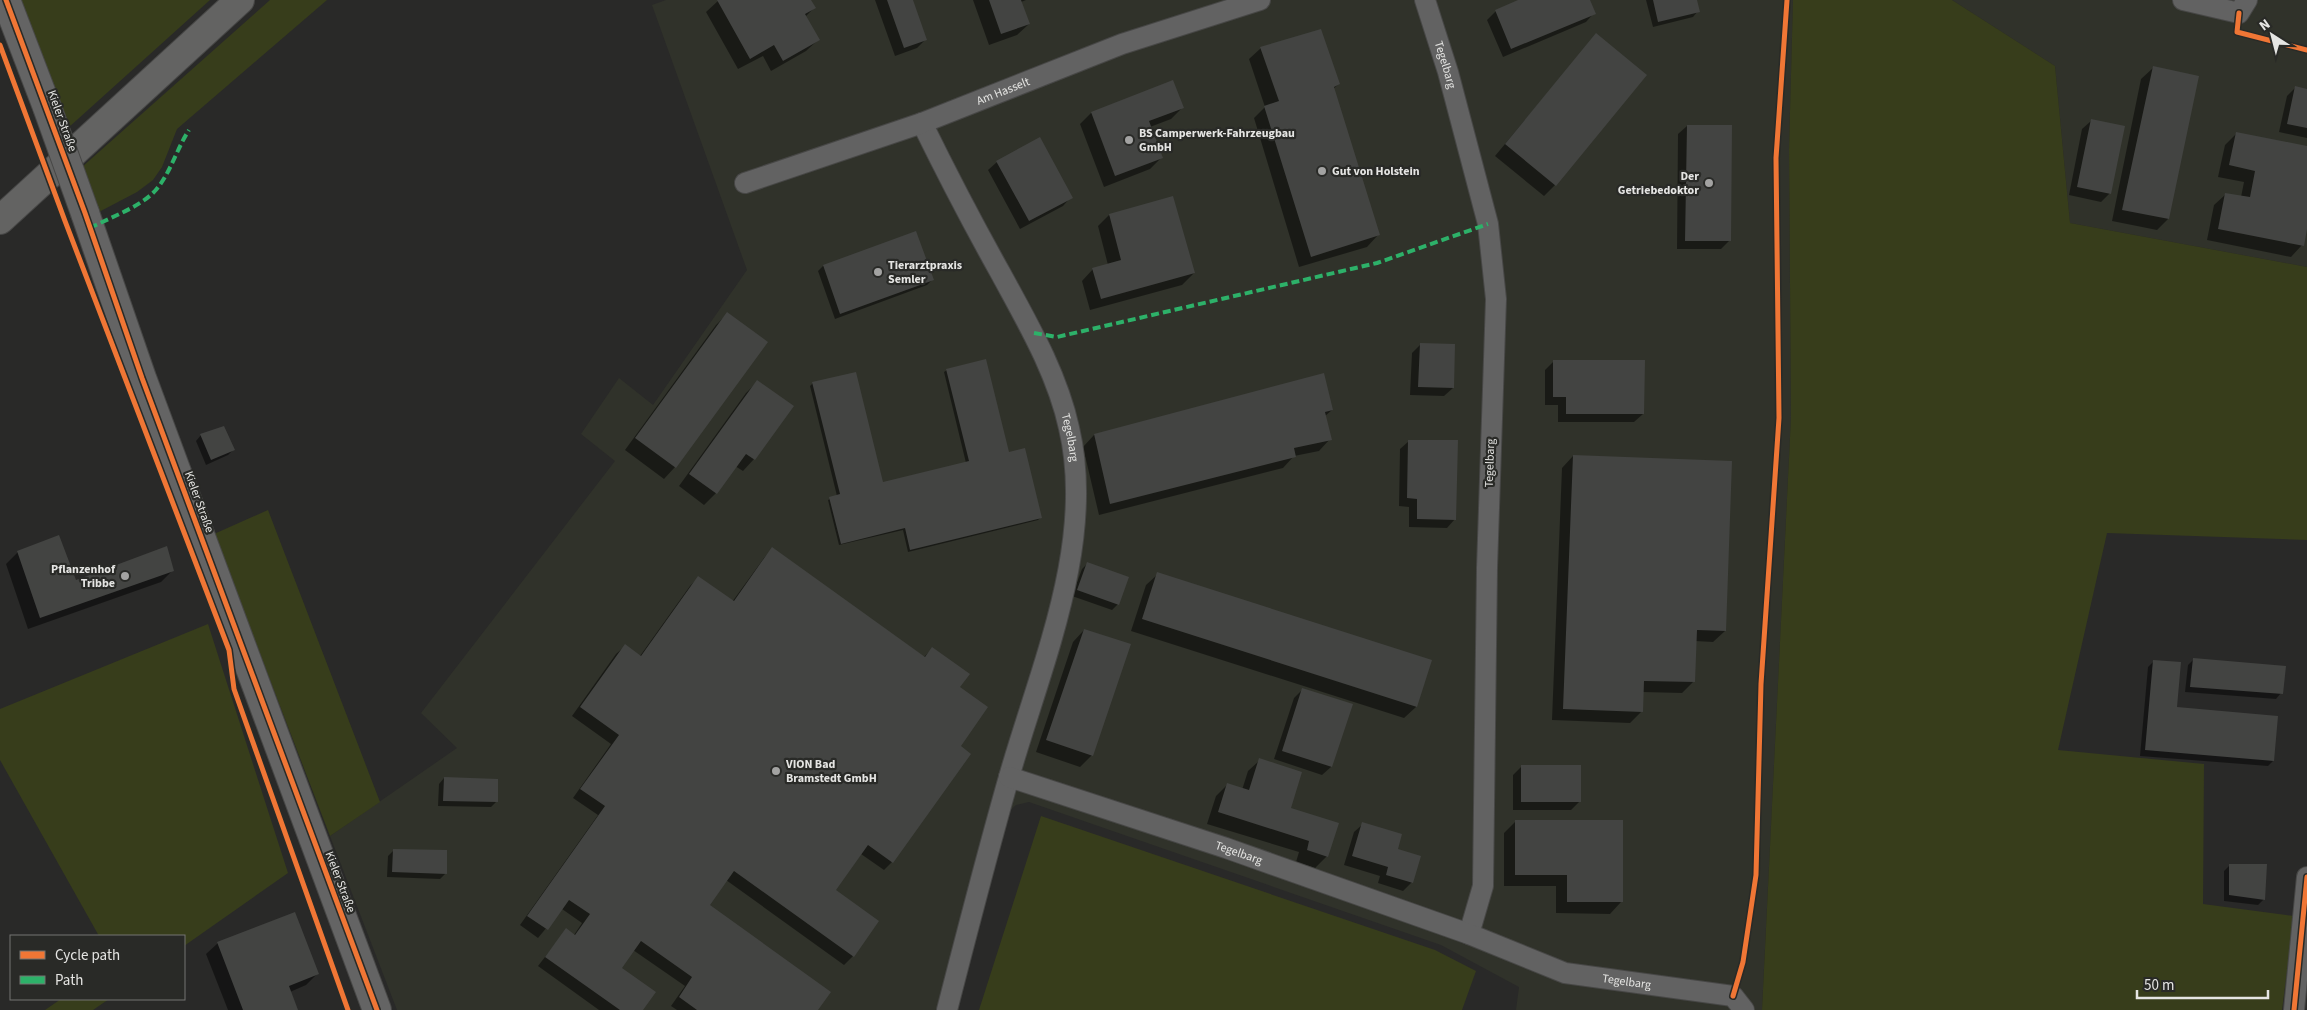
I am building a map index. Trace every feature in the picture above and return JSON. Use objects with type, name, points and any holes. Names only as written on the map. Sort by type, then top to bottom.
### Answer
[{"type":"main road","points":[[0,220],[240,0]]},
{"type":"street","name":"Kieler Straße","points":[[6,0],[47,107],[145,387],[378,1010]]},
{"type":"street","name":"Am Hasselt","points":[[745,183],[922,123],[1122,44],[1260,0]]},
{"type":"street","name":"Tegelbarg","points":[[1425,0],[1448,72],[1488,224],[1496,299],[1487,568],[1483,886],[1469,934]]},
{"type":"street","points":[[2183,0],[2239,13],[2247,0]]},
{"type":"street","name":"Tegelbarg","points":[[922,123],[1034,333],[1069,428],[1077,472],[1075,529],[1057,618],[1009,778],[947,1010]]},
{"type":"street","name":"Tegelbarg","points":[[1009,778],[1226,848],[1469,934],[1564,973],[1739,1003]]},
{"type":"street","points":[[2294,1010],[2307,877]]},
{"type":"shaded area","points":[[666,0],[1793,0],[1789,149],[1791,417],[1762,1010],[1516,1010],[1519,987],[1441,945],[1029,802],[1016,805],[1004,816],[957,1010],[397,1010],[330,836],[457,748],[421,713],[615,461],[581,434],[619,378],[653,405],[747,270],[652,5]]},
{"type":"shaded area","points":[[1952,0],[2307,0],[2307,267],[2070,223],[2055,66]]},
{"type":"green space","points":[[17,0],[210,0],[68,128]]},
{"type":"green space","points":[[270,0],[327,0],[177,129],[162,167],[153,180],[137,192],[97,213],[82,167]]},
{"type":"green space","points":[[1793,0],[1952,0],[2055,66],[2070,223],[2307,267],[2307,540],[2107,533],[2058,750],[2204,764],[2203,904],[2294,916],[2282,1010],[1762,1010],[1791,417],[1789,149]]},
{"type":"green space","points":[[268,510],[380,802],[330,836],[214,534]]},
{"type":"green space","points":[[208,624],[288,873],[185,945],[185,935],[98,935],[0,760],[0,709]]},
{"type":"green space","points":[[1041,816],[1435,950],[1476,971],[1462,1010],[979,1010]]},
{"type":"green space","points":[[60,1000],[108,1000],[93,1010],[45,1010]]},
{"type":"building","points":[[717,0],[811,0],[816,8],[805,14],[820,40],[783,61],[774,45],[750,59]]},
{"type":"building","points":[[887,0],[913,0],[927,40],[904,48]]},
{"type":"building","points":[[989,0],[1021,0],[1030,24],[1001,34]]},
{"type":"building","points":[[1518,0],[1590,0],[1596,14],[1511,49],[1495,10]]},
{"type":"building","points":[[1653,0],[1697,0],[1700,12],[1658,22]]},
{"type":"building","name":"Gut von Holstein","points":[[1321,29],[1340,84],[1334,87],[1380,235],[1311,257],[1264,106],[1279,101],[1260,47]]},
{"type":"building","points":[[1596,33],[1647,75],[1556,186],[1505,144]]},
{"type":"building","points":[[2153,66],[2199,76],[2169,219],[2122,210]]},
{"type":"building","name":"BS Camperwerk-Fahrzeugbau GmbH","points":[[1173,80],[1184,108],[1149,121],[1163,158],[1115,176],[1091,112]]},
{"type":"building","points":[[2295,86],[2307,89],[2307,128],[2287,124]]},
{"type":"building","points":[[2091,119],[2125,126],[2111,194],[2077,187]]},
{"type":"building","name":"Der Getriebedoktor","points":[[1687,125],[1732,125],[1731,241],[1685,241]]},
{"type":"building","points":[[2236,132],[2307,146],[2307,229],[2304,246],[2218,229],[2225,193],[2250,197],[2255,171],[2229,165]]},
{"type":"building","points":[[1040,137],[1073,198],[1029,221],[996,161]]},
{"type":"building","points":[[1173,196],[1195,273],[1101,299],[1092,268],[1121,260],[1109,214]]},
{"type":"building","name":"Tierarztpraxis Semler","points":[[916,231],[934,280],[840,314],[823,265]]},
{"type":"building","points":[[727,312],[768,342],[676,468],[635,438]]},
{"type":"building","points":[[1420,343],[1455,344],[1454,388],[1418,387]]},
{"type":"building","points":[[986,359],[1009,452],[1025,448],[1042,518],[910,550],[905,528],[841,544],[829,497],[840,494],[812,382],[856,372],[883,482],[969,461],[946,369]]},
{"type":"building","points":[[1553,360],[1645,360],[1644,414],[1566,414],[1566,397],[1553,397]]},
{"type":"building","points":[[1324,373],[1333,410],[1325,412],[1332,440],[1294,448],[1296,457],[1110,504],[1094,434]]},
{"type":"building","points":[[757,380],[794,406],[755,460],[746,454],[717,494],[689,474]]},
{"type":"building","points":[[224,426],[235,450],[211,460],[200,434]]},
{"type":"building","points":[[1408,440],[1458,440],[1456,520],[1417,519],[1417,499],[1407,498]]},
{"type":"building","points":[[1573,455],[1732,461],[1726,631],[1697,630],[1695,682],[1644,681],[1643,712],[1563,709]]},
{"type":"building","name":"Pflanzenhof Tribbe","points":[[59,535],[76,580],[167,546],[174,571],[40,618],[17,551]]},
{"type":"building","name":"VION Bad Bramstedt GmbH","points":[[772,547],[925,657],[932,647],[970,674],[960,687],[988,707],[961,746],[971,754],[893,863],[868,845],[836,890],[879,921],[854,957],[734,871],[710,905],[831,992],[818,1010],[697,1010],[679,997],[692,977],[641,941],[622,968],[656,992],[643,1010],[620,1010],[545,957],[566,928],[575,935],[590,914],[569,900],[548,930],[527,916],[605,806],[580,789],[619,735],[580,707],[625,644],[641,656],[698,576],[734,601]]},
{"type":"building","points":[[1087,562],[1129,577],[1119,605],[1077,590]]},
{"type":"building","points":[[1157,572],[1432,660],[1417,707],[1142,619]]},
{"type":"building","points":[[1084,629],[1131,644],[1093,756],[1046,740]]},
{"type":"building","points":[[2193,658],[2286,666],[2283,694],[2190,687]]},
{"type":"building","points":[[2153,660],[2181,662],[2177,707],[2278,716],[2274,761],[2145,750]]},
{"type":"building","points":[[1302,688],[1353,704],[1332,767],[1282,751]]},
{"type":"building","points":[[1259,758],[1302,772],[1291,808],[1339,823],[1328,857],[1307,850],[1309,841],[1218,812],[1227,783],[1249,790]]},
{"type":"building","points":[[1521,765],[1581,765],[1581,802],[1521,802]]},
{"type":"building","points":[[444,777],[498,779],[498,802],[443,801]]},
{"type":"building","points":[[1515,820],[1623,820],[1623,902],[1567,902],[1567,875],[1515,875]]},
{"type":"building","points":[[1362,822],[1402,834],[1398,849],[1421,856],[1413,883],[1386,875],[1388,867],[1352,856]]},
{"type":"building","points":[[393,849],[447,850],[447,874],[392,872]]},
{"type":"building","points":[[2229,864],[2267,864],[2265,900],[2229,895]]},
{"type":"building","points":[[295,912],[319,974],[289,986],[298,1010],[243,1010],[217,942]]},
{"type":"marked path","points":[[90,228],[132,208],[148,198],[160,185],[189,130]]},
{"type":"marked path","points":[[1034,333],[1057,337],[1377,263],[1488,224]]},
{"type":"cycle path","points":[[6,0],[85,213],[142,378],[377,1010]]},
{"type":"cycle path","points":[[1733,996],[1743,962],[1756,875],[1761,684],[1779,418],[1776,158],[1787,0]]},
{"type":"cycle path","points":[[2239,13],[2237,32],[2307,50]]},
{"type":"cycle path","points":[[0,45],[65,221],[229,650],[234,689],[348,1010]]},
{"type":"cycle path","points":[[2294,1010],[2307,877]]},
{"type":"place","name":"BS Camperwerk-Fahrzeugbau GmbH","points":[[1129,140]]},
{"type":"place","name":"Gut von Holstein","points":[[1322,171]]},
{"type":"place","name":"Der Getriebedoktor","points":[[1709,183]]},
{"type":"place","name":"Tierarztpraxis Semler","points":[[878,272]]},
{"type":"place","name":"Pflanzenhof Tribbe","points":[[125,576]]},
{"type":"place","name":"VION Bad Bramstedt GmbH","points":[[776,771]]}]
